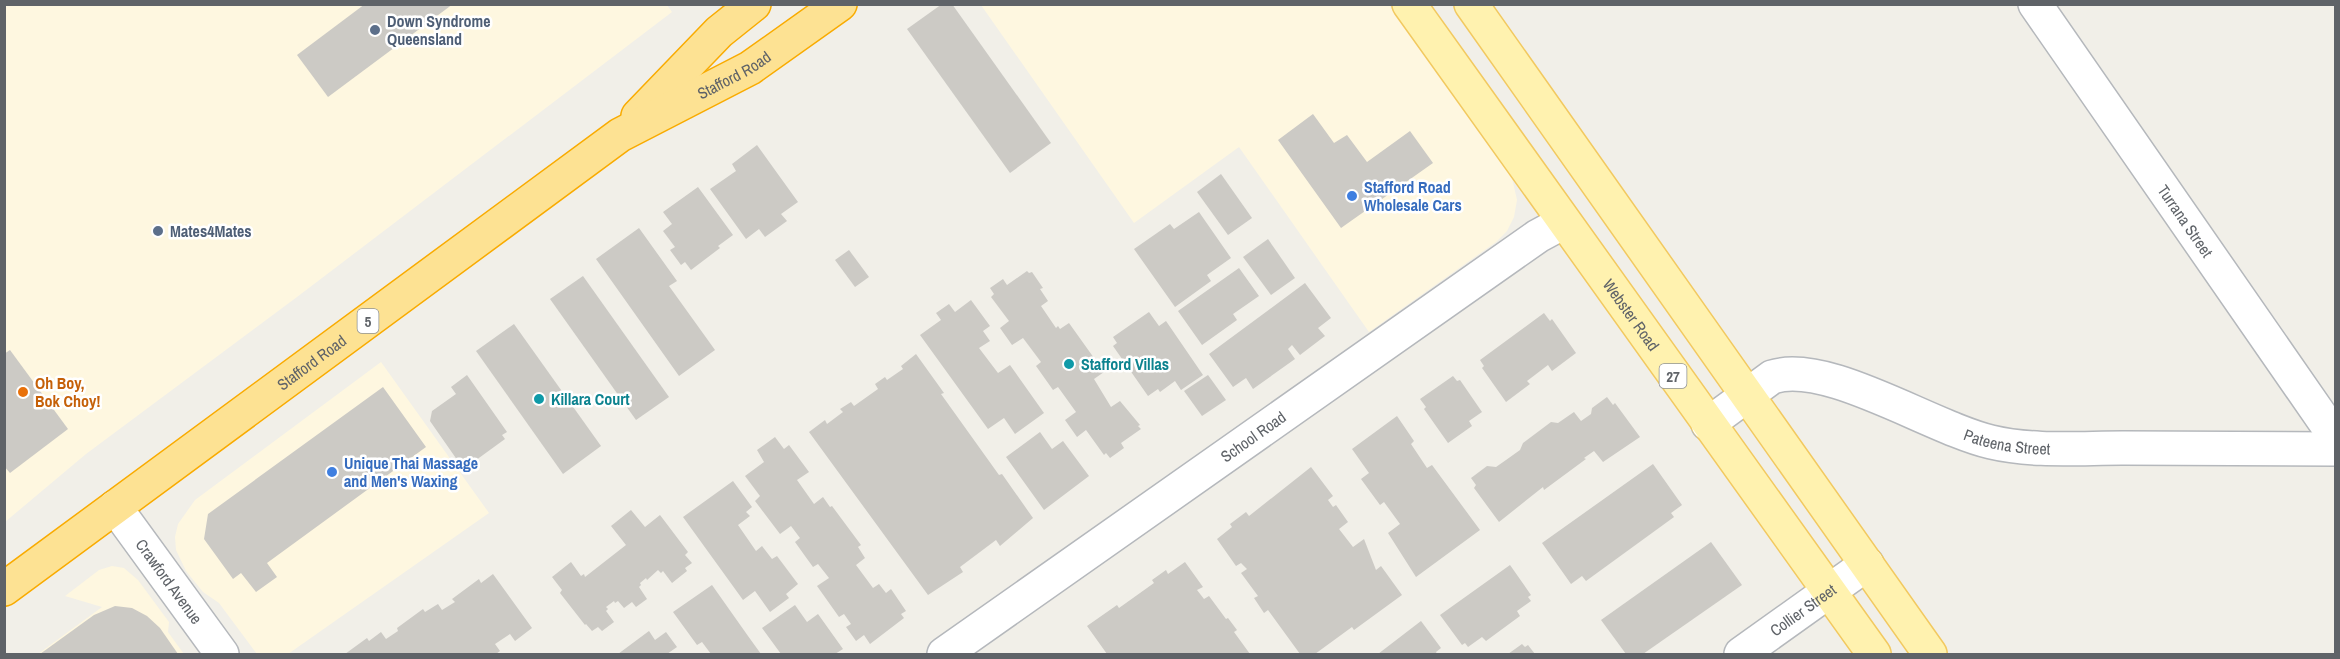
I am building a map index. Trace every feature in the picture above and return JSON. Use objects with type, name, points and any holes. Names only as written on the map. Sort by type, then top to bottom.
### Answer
[{"type":"highway","name":"Stafford Road","points":[[620,135],[719,32],[754,4]]},
{"type":"highway","name":"Stafford Road","points":[[4,590],[620,135],[750,68],[840,4]]},
{"type":"main road","name":"Webster Road","points":[[1409,4],[1874,654]]},
{"type":"main road","points":[[1471,4],[1930,654]]},
{"type":"street","name":"Turrana Street","points":[[2035,4],[2336,438]]},
{"type":"street","name":"School Road","points":[[944,654],[1529,243],[1564,222]]},
{"type":"street","name":"Pateena Street","points":[[1708,424],[1747,393],[1772,377],[1784,373],[1816,376],[1840,383],[1974,437],[1992,442],[2045,448],[2336,449]]},
{"type":"street","name":"Crawford Avenue","points":[[115,507],[222,654]]},
{"type":"street","name":"Collier Street","points":[[1741,654],[1867,564]]},
{"type":"shaded area","points":[[5,5],[667,5],[672,12],[86,454],[5,522]]},
{"type":"shaded area","points":[[981,5],[1389,5],[1512,178],[1517,200],[1514,217],[1507,231],[1496,242],[1369,332],[1239,147],[1134,223]]},
{"type":"shaded area","points":[[381,362],[489,513],[288,654],[257,654],[219,603],[203,592],[186,571],[176,550],[175,537],[178,524],[195,500]]},
{"type":"shaded area","points":[[112,566],[124,568],[138,580],[169,622],[168,632],[184,654],[38,654],[102,607],[65,596],[99,570]]},
{"type":"building","name":"Down Syndrome Queensland","points":[[365,4],[453,4],[328,97],[297,55]]},
{"type":"building","points":[[942,4],[952,4],[1051,143],[1010,173],[907,29]]},
{"type":"building","name":"Stafford Road Wholesale Cars","points":[[1313,114],[1334,143],[1347,135],[1367,162],[1410,131],[1433,163],[1341,228],[1278,140]]},
{"type":"building","points":[[757,145],[798,202],[781,214],[787,221],[765,237],[759,229],[746,239],[710,189],[736,171],[732,164]]},
{"type":"building","points":[[1221,174],[1252,218],[1228,235],[1197,192]]},
{"type":"building","points":[[698,187],[733,235],[691,270],[685,262],[681,265],[670,250],[675,247],[663,231],[672,224],[663,212]]},
{"type":"building","points":[[1199,212],[1231,258],[1207,275],[1211,281],[1175,307],[1134,249],[1170,224],[1174,229]]},
{"type":"building","points":[[639,228],[677,281],[669,286],[715,350],[679,376],[596,259]]},
{"type":"building","points":[[1268,239],[1295,278],[1271,295],[1243,257]]},
{"type":"building","points":[[849,250],[869,277],[855,287],[835,260]]},
{"type":"building","points":[[1239,268],[1259,296],[1233,314],[1237,320],[1202,345],[1178,311]]},
{"type":"building","name":"Stafford Villas","points":[[1027,271],[1032,272],[1043,288],[1040,289],[1048,301],[1041,306],[1056,328],[1058,326],[1060,329],[1069,323],[1104,372],[1094,379],[1111,407],[1120,401],[1140,425],[1138,426],[1141,429],[1121,443],[1124,448],[1110,458],[1106,453],[1104,455],[1086,430],[1077,437],[1065,420],[1076,412],[1058,387],[1053,390],[1036,366],[1041,362],[1023,338],[1012,345],[1000,328],[1009,321],[991,297],[994,294],[990,288],[1003,279],[1007,285]]},
{"type":"building","points":[[583,276],[669,397],[636,420],[550,299]]},
{"type":"building","points":[[1305,283],[1331,318],[1318,328],[1325,336],[1300,355],[1292,345],[1288,349],[1295,359],[1253,389],[1246,378],[1233,387],[1209,354]]},
{"type":"building","points":[[971,300],[990,326],[983,331],[990,341],[979,348],[998,373],[1010,365],[1044,413],[1015,434],[1004,418],[988,429],[920,335],[941,320],[936,313],[949,304],[955,312]]},
{"type":"building","points":[[1149,312],[1159,326],[1166,321],[1203,375],[1181,390],[1175,381],[1160,392],[1158,389],[1148,396],[1113,346],[1117,343],[1113,337]]},
{"type":"building","points":[[1544,313],[1550,321],[1552,319],[1576,353],[1552,371],[1548,365],[1527,381],[1530,384],[1506,402],[1482,368],[1484,366],[1480,360]]},
{"type":"building","name":"Killara Court","points":[[514,324],[601,446],[563,474],[476,351]]},
{"type":"building","name":"Oh Boy, Bok Choy!","points":[[10,350],[68,429],[10,473],[4,466],[4,354]]},
{"type":"building","points":[[916,354],[944,393],[941,394],[1033,518],[1000,546],[996,540],[960,567],[963,572],[928,595],[809,432],[825,420],[827,424],[843,412],[840,409],[851,402],[854,406],[878,389],[875,384],[885,377],[887,380],[903,369],[901,366]]},
{"type":"building","points":[[467,375],[507,432],[502,435],[505,439],[472,463],[469,458],[460,464],[430,421],[432,411],[456,394],[451,387]]},
{"type":"building","points":[[1208,375],[1226,400],[1202,416],[1184,391]]},
{"type":"building","points":[[1453,376],[1457,381],[1460,380],[1482,412],[1469,421],[1472,426],[1448,443],[1424,409],[1426,407],[1420,399]]},
{"type":"building","points":[[383,387],[426,447],[267,563],[277,577],[256,592],[241,573],[233,579],[204,539],[208,514]]},
{"type":"building","points":[[1607,397],[1613,405],[1615,403],[1640,437],[1603,462],[1594,451],[1499,522],[1474,488],[1476,485],[1471,478],[1487,466],[1496,467],[1506,460],[1520,450],[1523,443],[1551,422],[1558,423],[1574,412],[1581,421],[1591,414],[1592,408]]},
{"type":"building","points":[[1397,416],[1414,441],[1411,444],[1427,468],[1432,465],[1480,530],[1416,577],[1388,533],[1400,524],[1384,502],[1380,505],[1361,479],[1369,473],[1352,449]]},
{"type":"building","points":[[1040,432],[1052,449],[1063,441],[1089,476],[1044,510],[1006,457]]},
{"type":"building","points":[[775,437],[784,449],[789,445],[809,472],[797,480],[814,504],[823,497],[861,545],[858,547],[865,558],[856,565],[873,588],[879,584],[886,593],[891,589],[906,611],[901,614],[904,618],[870,644],[864,635],[856,641],[846,627],[851,624],[844,614],[839,617],[817,586],[829,578],[818,564],[813,567],[795,542],[800,538],[791,526],[780,534],[755,501],[760,496],[745,476],[764,462],[757,450]]},
{"type":"building","points":[[1653,464],[1682,505],[1671,513],[1674,517],[1586,581],[1582,576],[1571,584],[1542,543]]},
{"type":"building","points":[[1311,467],[1333,496],[1328,500],[1333,507],[1336,505],[1348,522],[1339,529],[1353,547],[1364,539],[1376,570],[1381,566],[1402,595],[1354,630],[1352,627],[1315,654],[1300,654],[1268,610],[1264,613],[1254,598],[1258,596],[1241,573],[1247,569],[1241,563],[1236,566],[1217,539],[1232,527],[1230,524],[1246,512],[1249,516]]},
{"type":"building","points":[[733,481],[752,507],[746,512],[750,516],[738,525],[756,551],[762,546],[772,559],[777,556],[798,584],[786,594],[789,598],[770,612],[755,591],[743,600],[683,517]]},
{"type":"building","points":[[631,510],[645,527],[660,515],[688,552],[685,555],[692,563],[685,568],[687,571],[672,583],[663,571],[661,573],[658,570],[647,580],[646,578],[639,587],[647,599],[636,607],[632,602],[624,608],[618,601],[615,603],[614,601],[606,607],[608,609],[606,611],[614,622],[602,631],[598,627],[592,631],[560,593],[562,590],[552,577],[571,562],[581,576],[584,574],[585,577],[626,545],[611,526]]},
{"type":"building","points":[[1711,542],[1742,585],[1643,654],[1626,654],[1601,620]]},
{"type":"building","points":[[1185,562],[1203,587],[1197,590],[1204,599],[1209,596],[1226,619],[1228,618],[1237,630],[1234,632],[1250,654],[1107,654],[1087,626],[1117,605],[1119,608],[1154,583],[1152,580],[1166,570],[1168,574]]},
{"type":"building","points":[[1510,565],[1531,595],[1528,597],[1531,601],[1517,611],[1520,616],[1486,641],[1482,637],[1468,647],[1465,643],[1462,645],[1440,615]]},
{"type":"building","points":[[493,574],[532,628],[515,641],[510,634],[495,644],[500,651],[496,654],[345,654],[367,638],[369,641],[381,632],[386,639],[423,609],[425,612],[438,604],[442,610],[455,602],[452,599],[479,579],[481,583]]},
{"type":"building","points":[[712,585],[761,654],[711,654],[702,642],[697,645],[673,612]]},
{"type":"building","points":[[795,605],[807,622],[818,614],[843,649],[835,654],[781,654],[762,628]]},
{"type":"building","points":[[115,606],[132,608],[147,616],[160,628],[178,654],[40,654],[94,615]]},
{"type":"building","points":[[1421,621],[1441,648],[1436,652],[1437,654],[1378,654]]},
{"type":"building","points":[[649,631],[655,640],[666,632],[677,647],[667,654],[618,654]]},
{"type":"building","points":[[1522,644],[1525,647],[1528,645],[1535,654],[1508,654]]},
{"type":"place","name":"Down Syndrome Queensland","points":[[375,30]]},
{"type":"place","name":"Stafford Road Wholesale Cars","points":[[1352,196]]},
{"type":"place","name":"Mates4Mates","points":[[158,231]]},
{"type":"place","name":"Stafford Villas","points":[[1069,364]]},
{"type":"place","name":"Oh Boy, Bok Choy!","points":[[23,392]]},
{"type":"place","name":"Killara Court","points":[[539,399]]},
{"type":"place","name":"Unique Thai Massage and Men's Waxing","points":[[332,472]]}]
